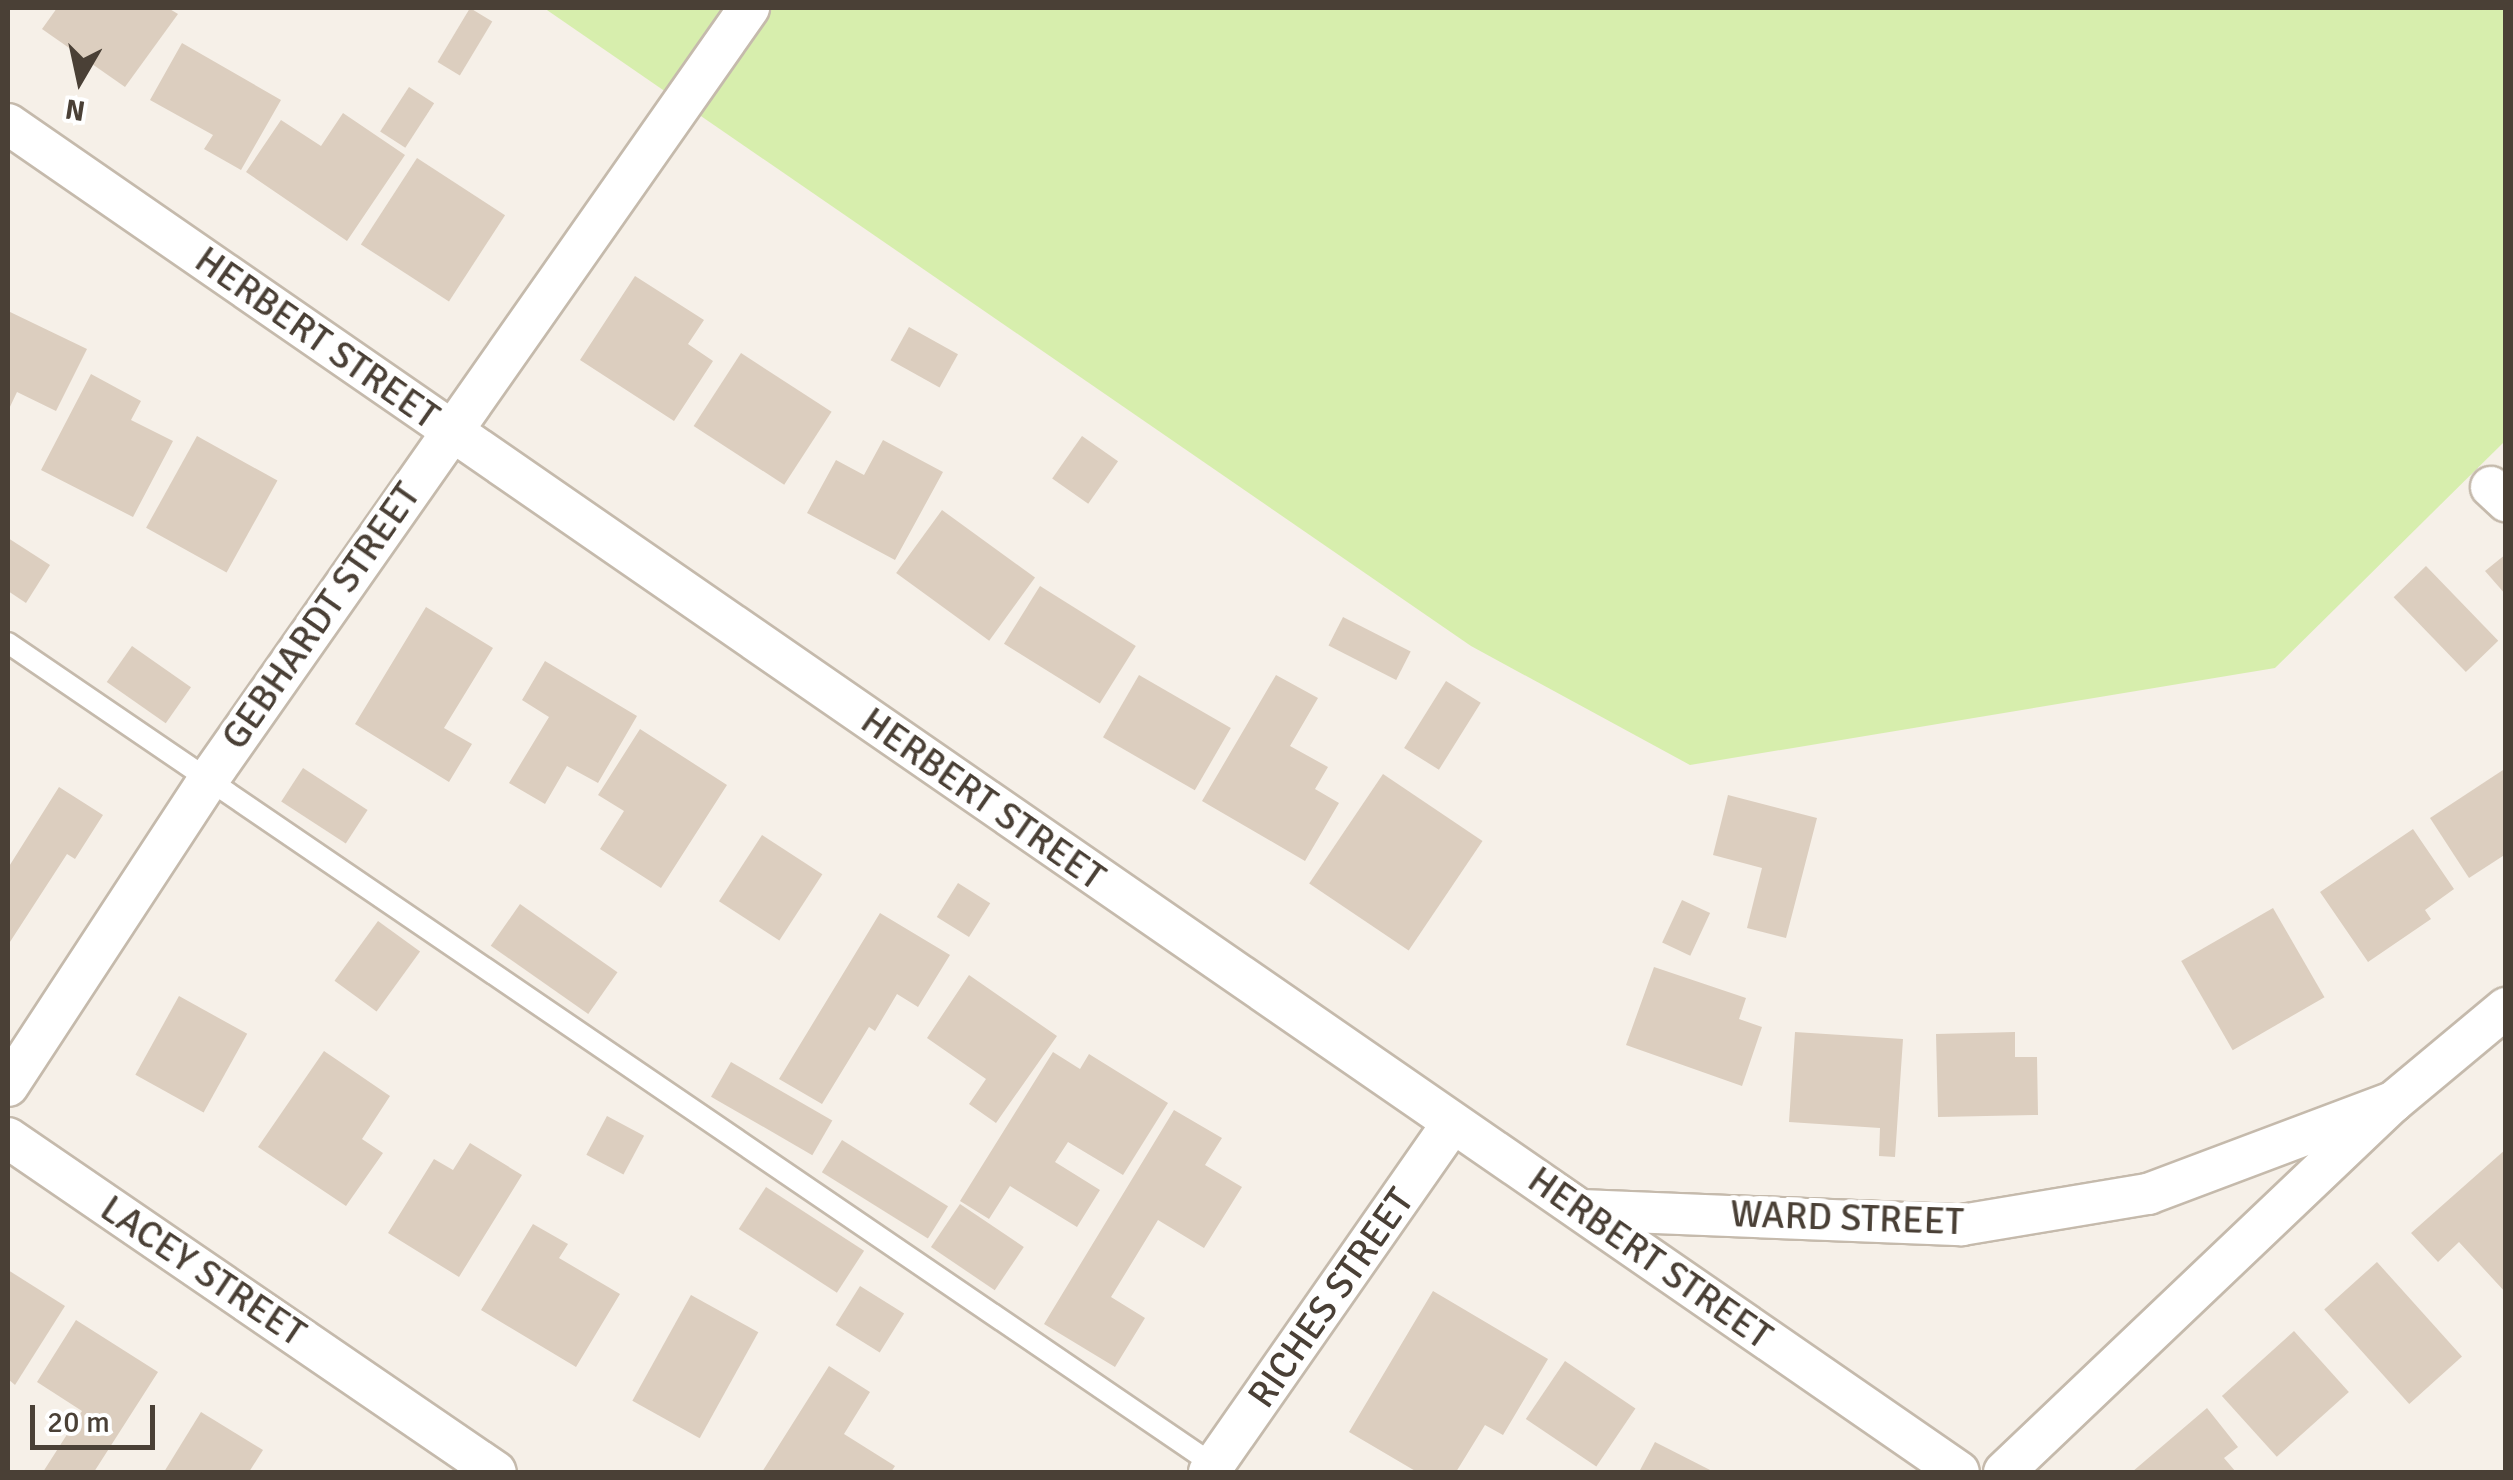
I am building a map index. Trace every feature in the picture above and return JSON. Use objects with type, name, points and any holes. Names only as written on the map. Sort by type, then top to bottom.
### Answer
[{"type":"street","name":"GEBHARDT STREET","points":[[8,1086],[208,780],[450,429],[750,8]]},
{"type":"street","name":"HERBERT STREET","points":[[8,124],[1960,1472]]},
{"type":"street","name":"WARD STREET","points":[[2004,1472],[2394,1102],[2506,1008]]},
{"type":"street","name":"WARD STREET","points":[[1581,1210],[1962,1225],[2148,1194],[2394,1102]]},
{"type":"street","name":"RICHES STREET","points":[[1217,1470],[1452,1124]]},
{"type":"street","name":"LACEY STREET","points":[[8,1138],[496,1472]]},
{"type":"lane","points":[[8,643],[1217,1470]]},
{"type":"green space","points":[[544,8],[2505,8],[2505,441],[2275,668],[1690,765],[1471,646]]},
{"type":"building","points":[[57,8],[168,8],[178,14],[125,87],[42,29]]},
{"type":"building","points":[[470,8],[492,21],[460,75],[438,62]]},
{"type":"building","points":[[182,43],[281,100],[241,170],[204,149],[213,135],[150,100]]},
{"type":"building","points":[[409,87],[434,103],[405,148],[380,131]]},
{"type":"building","points":[[343,113],[405,155],[347,241],[246,172],[281,120],[321,146]]},
{"type":"building","points":[[417,158],[505,215],[449,302],[361,244]]},
{"type":"building","points":[[635,276],[704,320],[688,344],[713,361],[674,421],[580,360]]},
{"type":"building","points":[[8,311],[87,349],[56,411],[17,392],[8,411]]},
{"type":"building","points":[[909,327],[958,354],[940,387],[891,360]]},
{"type":"building","points":[[741,353],[832,412],[784,485],[694,426]]},
{"type":"building","points":[[91,374],[141,401],[131,420],[173,441],[133,517],[41,470]]},
{"type":"building","points":[[197,436],[277,481],[227,572],[146,528]]},
{"type":"building","points":[[1082,436],[1118,461],[1088,504],[1052,479]]},
{"type":"building","points":[[883,440],[943,472],[895,560],[807,513],[836,460],[864,475]]},
{"type":"building","points":[[942,510],[1035,578],[989,641],[896,573]]},
{"type":"building","points":[[8,538],[50,565],[26,603],[8,591]]},
{"type":"building","points":[[2506,554],[2506,595],[2485,571]]},
{"type":"building","points":[[2426,566],[2498,641],[2466,672],[2394,597]]},
{"type":"building","points":[[1040,586],[1136,646],[1100,704],[1004,644]]},
{"type":"building","points":[[426,607],[493,648],[444,728],[472,744],[449,782],[355,724]]},
{"type":"building","points":[[1343,617],[1411,652],[1396,680],[1328,646]]},
{"type":"building","points":[[132,646],[191,687],[166,723],[107,682]]},
{"type":"building","points":[[545,661],[637,716],[598,783],[567,766],[545,804],[509,783],[549,717],[522,700]]},
{"type":"building","points":[[1139,675],[1231,728],[1195,790],[1103,737]]},
{"type":"building","points":[[1276,675],[1318,698],[1290,746],[1328,767],[1315,789],[1339,803],[1305,861],[1202,801]]},
{"type":"building","points":[[1446,681],[1481,703],[1439,770],[1404,748]]},
{"type":"building","points":[[640,729],[727,785],[661,888],[600,849],[624,811],[598,795]]},
{"type":"building","points":[[303,768],[368,810],[346,843],[281,802]]},
{"type":"building","points":[[2503,770],[2506,854],[2469,878],[2430,818]]},
{"type":"building","points":[[1383,774],[1482,841],[1409,951],[1309,883]]},
{"type":"building","points":[[59,787],[103,815],[75,859],[67,854],[8,945],[8,868]]},
{"type":"building","points":[[1728,795],[1817,818],[1786,938],[1747,928],[1762,868],[1713,855]]},
{"type":"building","points":[[2413,829],[2454,889],[2425,910],[2431,919],[2368,962],[2320,892]]},
{"type":"building","points":[[762,835],[822,874],[779,940],[719,901]]},
{"type":"building","points":[[958,883],[990,903],[969,937],[937,917]]},
{"type":"building","points":[[1682,900],[1710,913],[1690,956],[1662,943]]},
{"type":"building","points":[[520,904],[617,972],[588,1014],[491,946]]},
{"type":"building","points":[[2273,908],[2324,997],[2233,1050],[2181,961]]},
{"type":"building","points":[[880,913],[950,955],[918,1007],[897,994],[875,1031],[869,1027],[822,1104],[779,1079]]},
{"type":"building","points":[[378,921],[420,952],[377,1011],[335,981]]},
{"type":"building","points":[[1654,967],[1746,998],[1739,1019],[1762,1027],[1742,1086],[1626,1045]]},
{"type":"building","points":[[969,975],[1057,1036],[996,1123],[969,1104],[986,1079],[927,1038]]},
{"type":"building","points":[[179,996],[247,1034],[204,1113],[135,1075]]},
{"type":"building","points":[[1795,1032],[1903,1039],[1895,1157],[1879,1156],[1880,1128],[1789,1122]]},
{"type":"building","points":[[2015,1032],[2015,1057],[2037,1057],[2038,1115],[1938,1117],[1936,1034]]},
{"type":"building","points":[[324,1051],[390,1096],[362,1139],[383,1153],[346,1206],[258,1147]]},
{"type":"building","points":[[1053,1052],[1080,1069],[1089,1054],[1168,1103],[1123,1175],[1068,1142],[1055,1162],[1100,1190],[1077,1227],[1010,1186],[989,1219],[960,1201]]},
{"type":"building","points":[[731,1062],[832,1120],[812,1155],[711,1097]]},
{"type":"building","points":[[1174,1110],[1222,1138],[1205,1165],[1242,1187],[1204,1248],[1158,1220],[1111,1297],[1145,1318],[1115,1367],[1044,1324]]},
{"type":"building","points":[[607,1116],[644,1136],[623,1175],[586,1155]]},
{"type":"building","points":[[842,1140],[948,1206],[928,1238],[822,1172]]},
{"type":"building","points":[[470,1143],[522,1175],[459,1277],[388,1233],[434,1159],[453,1170]]},
{"type":"building","points":[[2506,1149],[2506,1293],[2459,1242],[2438,1262],[2411,1233]]},
{"type":"building","points":[[766,1187],[864,1251],[837,1293],[739,1229]]},
{"type":"building","points":[[960,1204],[1024,1247],[995,1290],[931,1247]]},
{"type":"building","points":[[533,1224],[568,1244],[559,1258],[620,1294],[576,1367],[481,1310]]},
{"type":"building","points":[[2377,1262],[2462,1356],[2409,1404],[2324,1310]]},
{"type":"building","points":[[8,1270],[65,1306],[15,1385],[8,1379]]},
{"type":"building","points":[[860,1286],[904,1314],[880,1353],[836,1325]]},
{"type":"building","points":[[1433,1291],[1548,1359],[1503,1435],[1485,1425],[1456,1472],[1417,1472],[1349,1432]]},
{"type":"building","points":[[691,1295],[758,1332],[700,1438],[632,1401]]},
{"type":"building","points":[[76,1320],[158,1372],[94,1472],[43,1472],[82,1411],[37,1382]]},
{"type":"building","points":[[2294,1331],[2349,1392],[2277,1457],[2222,1396]]},
{"type":"building","points":[[1565,1361],[1635,1409],[1596,1467],[1526,1419]]},
{"type":"building","points":[[829,1366],[870,1392],[844,1434],[895,1466],[891,1472],[762,1472]]},
{"type":"building","points":[[2207,1408],[2238,1447],[2224,1458],[2236,1472],[2132,1472]]},
{"type":"building","points":[[201,1412],[263,1450],[249,1472],[164,1472]]},
{"type":"building","points":[[1655,1442],[1714,1472],[1639,1472]]}]
